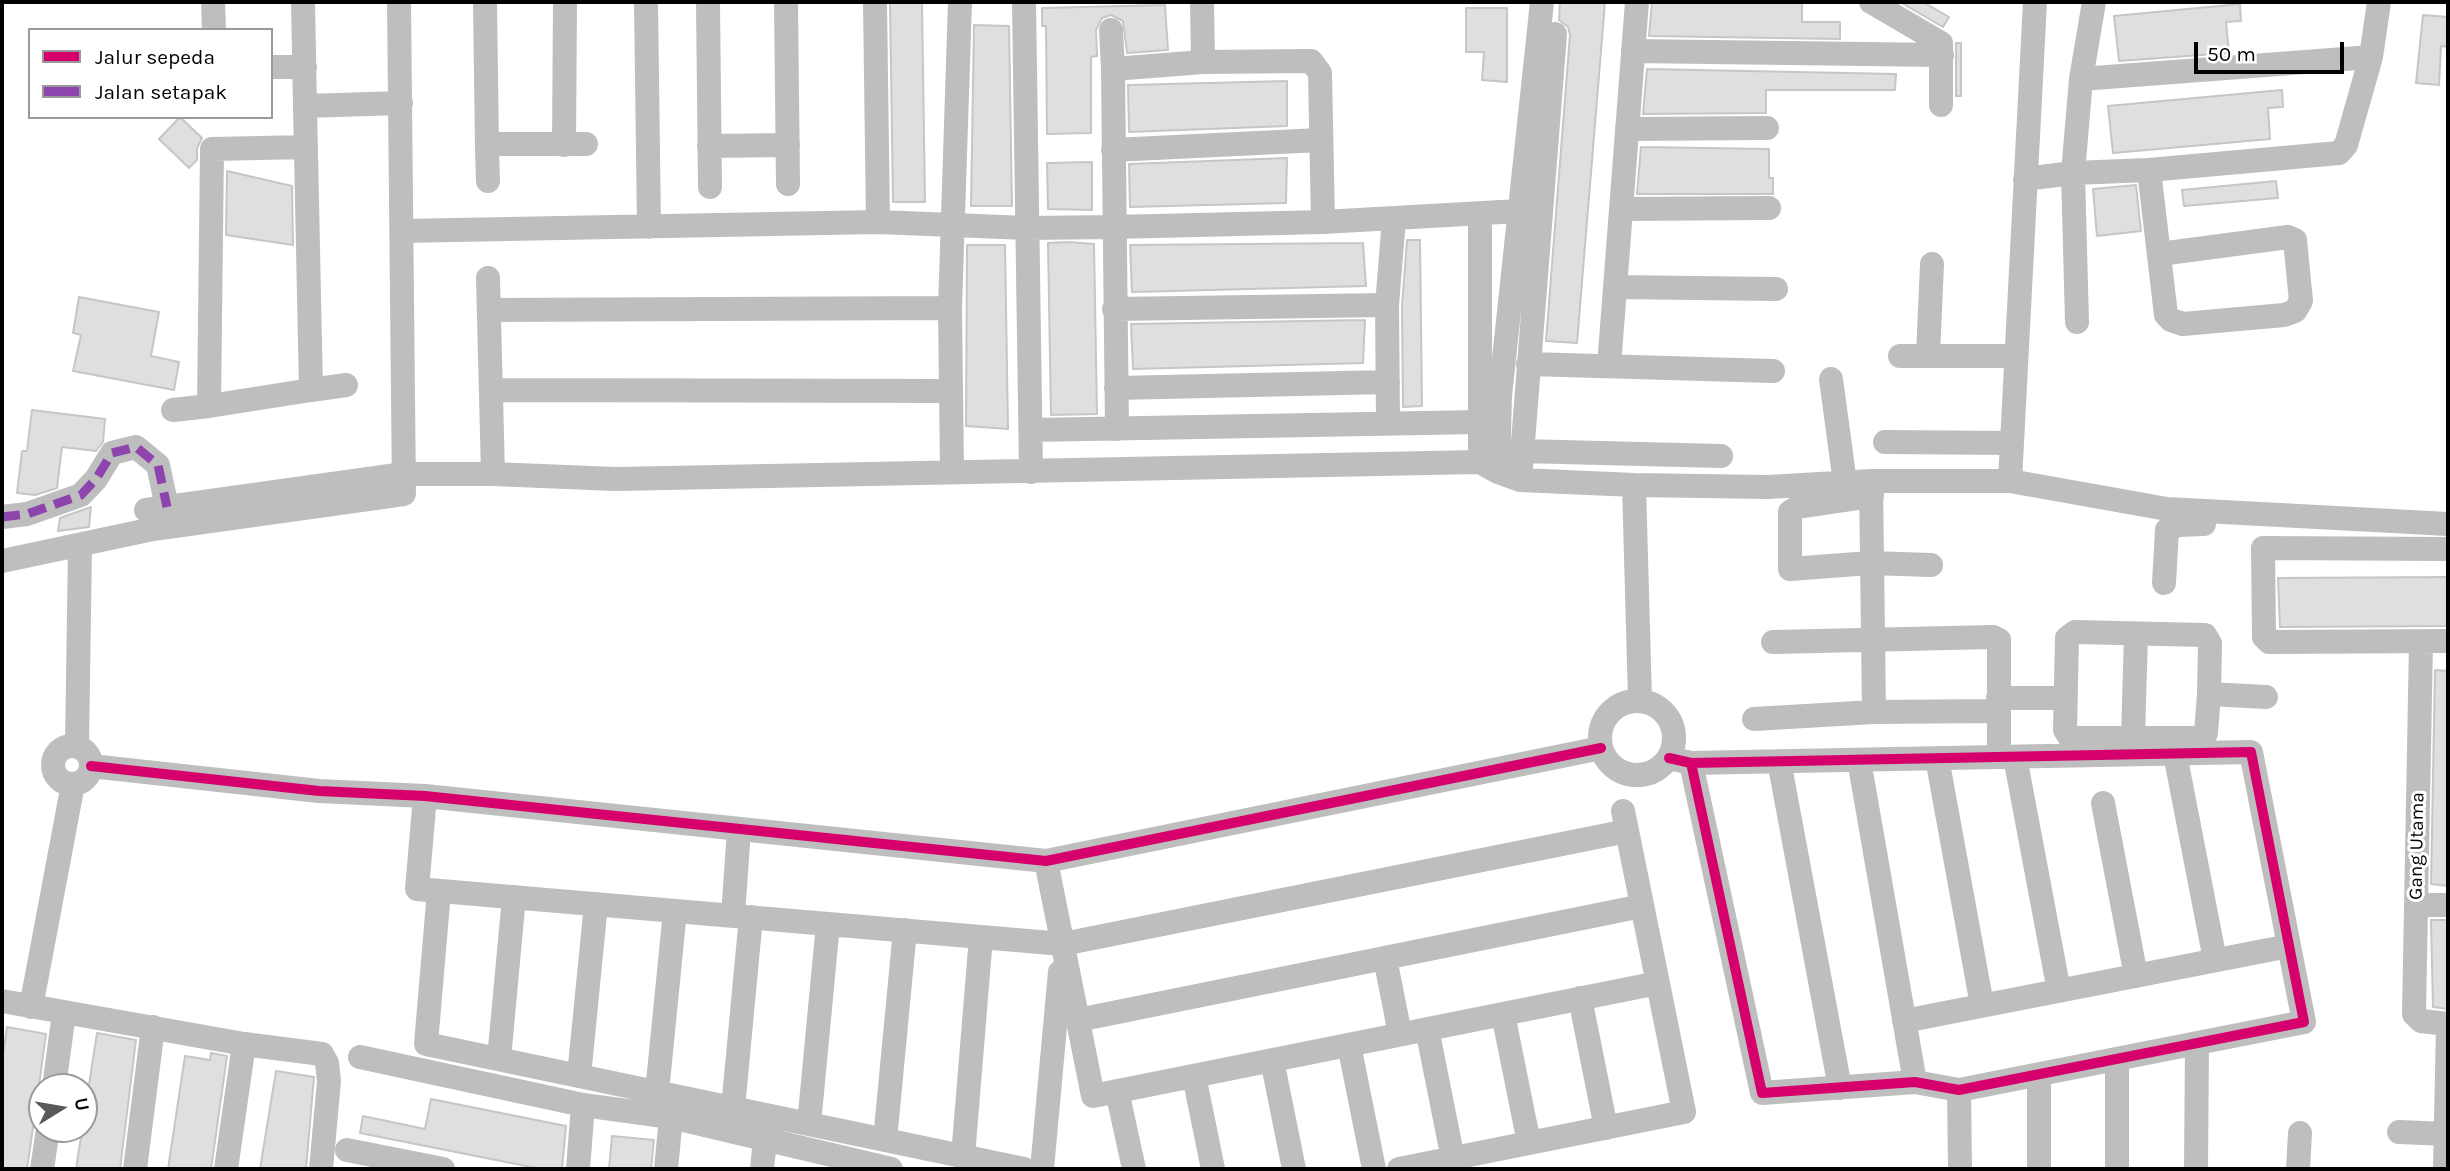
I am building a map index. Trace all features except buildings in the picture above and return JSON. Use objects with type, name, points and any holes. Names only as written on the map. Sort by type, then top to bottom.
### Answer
[{"type":"street","points":[[213,2],[214,28]]},
{"type":"street","points":[[303,2],[311,390]]},
{"type":"street","points":[[2,517],[27,514],[81,495],[96,479],[112,453],[136,447],[158,466],[157,509],[236,508],[404,494],[399,2]]},
{"type":"street","points":[[485,2],[488,181]]},
{"type":"street","points":[[487,147],[575,144],[565,2]]},
{"type":"street","points":[[646,2],[649,227]]},
{"type":"street","points":[[708,2],[710,187]]},
{"type":"street","points":[[786,2],[788,184]]},
{"type":"street","points":[[874,2],[878,222]]},
{"type":"street","points":[[952,472],[950,308],[960,2]]},
{"type":"street","points":[[1024,2],[1031,472]]},
{"type":"street","points":[[1202,2],[1203,62]]},
{"type":"street","points":[[1499,472],[1500,396],[1542,2]]},
{"type":"street","points":[[1499,472],[1521,451],[1557,2]]},
{"type":"street","points":[[1609,366],[1637,2]]},
{"type":"street","points":[[1871,2],[1939,41],[1942,55],[1941,105]]},
{"type":"street","points":[[2010,481],[2035,2]]},
{"type":"street","points":[[2077,322],[2073,173],[2081,79],[2094,2]]},
{"type":"street","points":[[2025,179],[2340,153],[2346,145],[2371,57],[2379,2]]},
{"type":"street","points":[[1111,30],[1117,429]]},
{"type":"street","points":[[1633,51],[1942,55]]},
{"type":"street","points":[[2081,79],[2371,57]]},
{"type":"street","points":[[1113,69],[1203,62],[1311,61],[1320,74],[1323,222]]},
{"type":"street","points":[[273,66],[304,67]]},
{"type":"street","points":[[305,106],[401,103]]},
{"type":"street","points":[[1627,129],[1767,128]]},
{"type":"street","points":[[1113,150],[1320,140]]},
{"type":"street","points":[[709,146],[788,145]]},
{"type":"street","points":[[209,406],[212,149],[306,147]]},
{"type":"street","points":[[2149,170],[2166,315],[2176,323],[2284,315],[2295,311],[2301,301],[2295,240],[2288,237],[2160,254]]},
{"type":"street","points":[[1621,209],[1769,208]]},
{"type":"street","points":[[402,231],[878,222],[1027,228],[1113,227],[1323,222],[1519,211]]},
{"type":"street","points":[[1480,214],[1480,422],[1499,472]]},
{"type":"street","points":[[1388,424],[1387,305],[1394,219]]},
{"type":"street","points":[[1928,356],[1931,264]]},
{"type":"street","points":[[488,278],[493,474]]},
{"type":"street","points":[[1615,287],[1776,289]]},
{"type":"street","points":[[1114,309],[1387,305]]},
{"type":"street","points":[[489,310],[950,308]]},
{"type":"street","points":[[1899,356],[2015,356]]},
{"type":"street","points":[[1528,365],[1773,371]]},
{"type":"street","points":[[1831,379],[1845,483]]},
{"type":"street","points":[[1116,388],[1388,382]]},
{"type":"street","points":[[173,410],[346,385]]},
{"type":"street","points":[[491,390],[950,391]]},
{"type":"street","points":[[1031,430],[1480,422]]},
{"type":"street","points":[[1885,442],[2011,443]]},
{"type":"street","points":[[1521,451],[1721,456]]},
{"type":"street","points":[[404,474],[493,474],[615,479],[952,472],[1499,472],[1634,485],[1768,487],[1845,483],[1871,489]]},
{"type":"street","points":[[1931,565],[1870,563],[1783,569],[1790,512],[1798,507],[1871,489],[2010,481],[2167,509],[2448,524]]},
{"type":"street","points":[[1634,485],[1640,701]]},
{"type":"street","points":[[1871,489],[1874,712]]},
{"type":"street","points":[[2,561],[80,546],[236,508]]},
{"type":"street","points":[[2164,583],[2165,534],[2174,526],[2252,523],[2263,537],[2264,637],[2269,642],[2448,641]]},
{"type":"street","points":[[80,546],[84,756],[85,778],[73,784],[66,783],[55,775],[53,762],[59,750],[84,756],[319,791],[425,796],[1046,861],[1601,748]]},
{"type":"street","points":[[2263,548],[2448,549]]},
{"type":"street","points":[[2069,634],[2208,637],[2209,694],[2204,736],[2067,737],[2065,698],[2069,634]]},
{"type":"street","points":[[2133,738],[2136,634]]},
{"type":"street","points":[[1773,642],[1993,637],[1999,640],[1997,705],[2059,990]]},
{"type":"street","name":"Gang Utama","points":[[2421,642],[2414,1014],[2421,1021],[2448,1024]]},
{"type":"street","points":[[2209,694],[2266,698]]},
{"type":"street","points":[[1754,719],[1997,705],[2065,698]]},
{"type":"street","points":[[1601,748],[1599,738],[1605,718],[1620,704],[1640,701],[1660,709],[1673,726],[1673,748],[1680,760],[1762,1093],[1915,1082],[1959,1090],[2304,1021],[2251,752],[2175,754],[2007,751],[1937,758],[1680,760],[1653,773],[1631,775],[1612,766],[1601,748]]},
{"type":"street","points":[[2175,754],[2215,960]]},
{"type":"street","points":[[1937,758],[1982,1006]]},
{"type":"street","points":[[1859,760],[1915,1082]]},
{"type":"street","points":[[1779,761],[1840,1088]]},
{"type":"street","points":[[31,1007],[73,784]]},
{"type":"street","points":[[425,796],[417,889],[1063,944],[1625,821],[1684,1112],[1399,1169]]},
{"type":"street","points":[[2103,803],[2136,976]]},
{"type":"street","points":[[733,1108],[742,917],[738,829]]},
{"type":"street","points":[[1046,861],[1093,1096],[1658,982]]},
{"type":"street","points":[[439,891],[426,1044],[1024,1169]]},
{"type":"street","points":[[499,1059],[514,897]]},
{"type":"street","points":[[579,1076],[596,904]]},
{"type":"street","points":[[2416,905],[2448,905]]},
{"type":"street","points":[[1078,1020],[1642,906]]},
{"type":"street","points":[[657,1092],[675,911]]},
{"type":"street","points":[[809,1124],[828,924]]},
{"type":"street","points":[[885,1140],[905,930]]},
{"type":"street","points":[[962,1156],[981,937]]},
{"type":"street","points":[[1042,1169],[1063,944]]},
{"type":"street","points":[[1904,1021],[2289,946]]},
{"type":"street","points":[[1384,958],[1400,1034]]},
{"type":"street","points":[[1580,998],[1606,1128]]},
{"type":"street","points":[[2,1001],[244,1044],[314,1052],[325,1057],[329,1081],[321,1169]]},
{"type":"street","points":[[56,1073],[64,1013]]},
{"type":"street","points":[[1503,1014],[1529,1143]]},
{"type":"street","points":[[2445,1169],[2448,1024]]},
{"type":"street","points":[[135,1169],[153,1027]]},
{"type":"street","points":[[1427,1029],[1450,1144]]},
{"type":"street","points":[[226,1169],[244,1044]]},
{"type":"street","points":[[2196,1169],[2197,1044]]},
{"type":"street","points":[[1349,1045],[1374,1169]]},
{"type":"street","points":[[360,1058],[583,1105],[671,1117],[891,1169]]},
{"type":"street","points":[[2117,1059],[2118,1169]]},
{"type":"street","points":[[1272,1060],[1294,1169]]},
{"type":"street","points":[[2039,1075],[2039,1169]]},
{"type":"street","points":[[1194,1076],[1213,1169]]},
{"type":"street","points":[[1959,1090],[1959,1169]]},
{"type":"street","points":[[1117,1091],[1134,1169]]},
{"type":"street","points":[[578,1169],[583,1105]]},
{"type":"street","points":[[666,1169],[671,1117]]},
{"type":"street","points":[[2399,1132],[2447,1134]]},
{"type":"street","points":[[2298,1169],[2300,1133]]},
{"type":"street","points":[[762,1169],[765,1139]]},
{"type":"street","points":[[43,1169],[46,1143]]},
{"type":"street","points":[[347,1150],[443,1169]]},
{"type":"marked path","points":[[2,517],[27,514],[81,495],[96,479],[112,453],[136,447],[158,465],[167,507]]},
{"type":"cycle path","points":[[91,766],[319,791],[425,796],[1046,861],[1601,748]]},
{"type":"cycle path","points":[[1669,758],[1691,763],[1762,1093],[1915,1082],[1959,1090],[2304,1022],[2251,752],[1691,763]]}]
